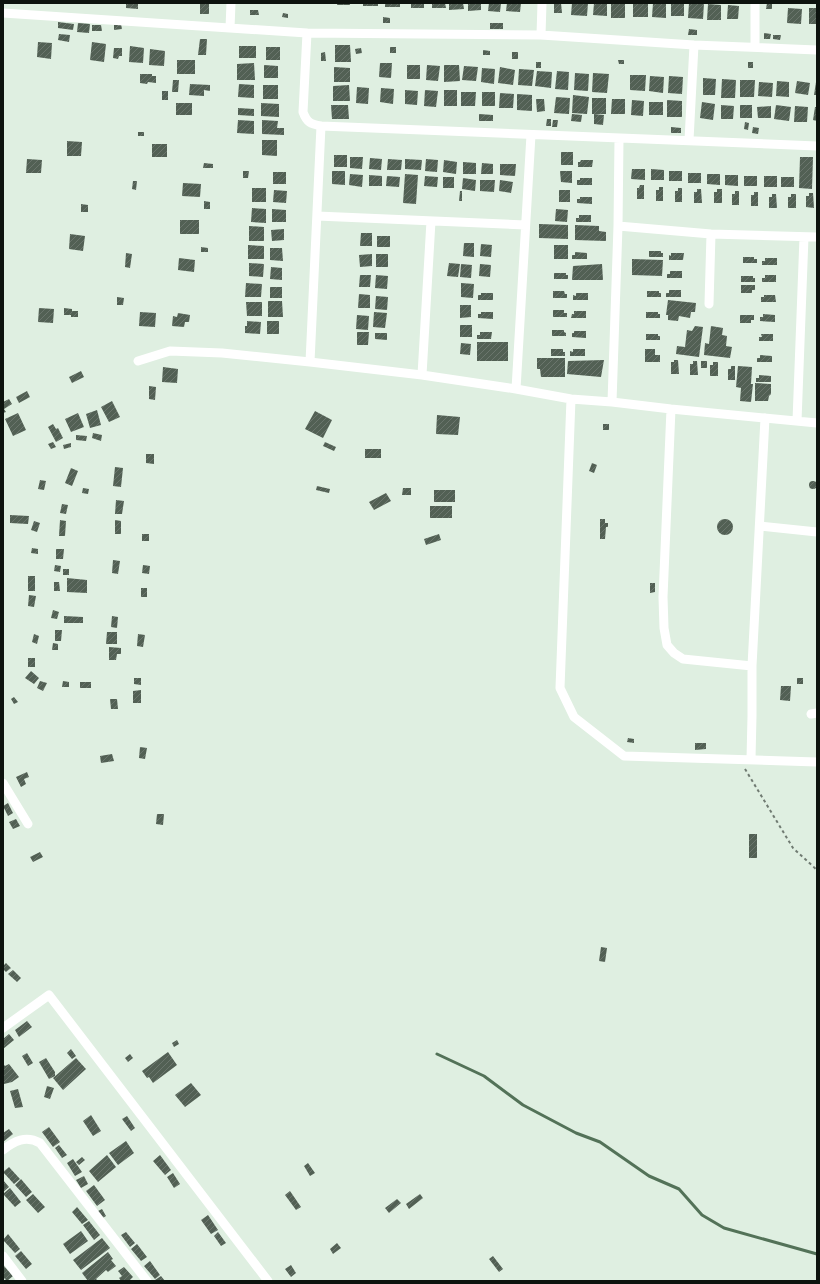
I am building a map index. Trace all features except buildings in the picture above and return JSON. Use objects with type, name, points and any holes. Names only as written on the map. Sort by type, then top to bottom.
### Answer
[{"type":"street","points":[[230,28],[231,3]]},
{"type":"street","points":[[541,35],[542,3]]},
{"type":"street","points":[[755,3],[755,47]]},
{"type":"street","points":[[3,13],[307,33],[541,35],[694,45],[817,50]]},
{"type":"street","points":[[307,33],[303,112],[306,120],[311,124],[321,126],[619,139],[689,140],[817,146]]},
{"type":"street","points":[[689,140],[694,45]]},
{"type":"street","points":[[310,362],[321,126]]},
{"type":"street","points":[[516,389],[531,135]]},
{"type":"street","points":[[612,402],[618,226],[619,139]]},
{"type":"street","points":[[317,216],[525,225]]},
{"type":"street","points":[[422,376],[431,221]]},
{"type":"street","points":[[618,226],[711,234],[817,238]]},
{"type":"street","points":[[709,304],[711,234]]},
{"type":"street","points":[[797,421],[804,237]]},
{"type":"street","points":[[138,361],[170,351],[222,353],[422,376],[516,389],[571,399],[817,423]]},
{"type":"street","points":[[571,399],[560,688],[574,717],[624,756],[817,762]]},
{"type":"street","points":[[671,409],[663,597],[664,628],[667,644],[674,653],[683,659],[752,666]]},
{"type":"street","points":[[750,759],[752,666],[765,418]]},
{"type":"street","points":[[760,526],[817,532]]},
{"type":"street","points":[[3,783],[28,824]]},
{"type":"street","points":[[3,1028],[50,994],[268,1281]]},
{"type":"street","points":[[3,1150],[19,1140],[28,1139],[40,1143],[147,1281]]},
{"type":"street","points":[[3,1256],[22,1281]]},
{"type":"path","points":[[740,760],[793,848],[817,870]]},
{"type":"waterway","points":[[437,1054],[484,1076],[523,1105],[576,1133],[600,1142],[649,1176],[679,1189],[702,1215],[724,1228],[817,1254]]}]
